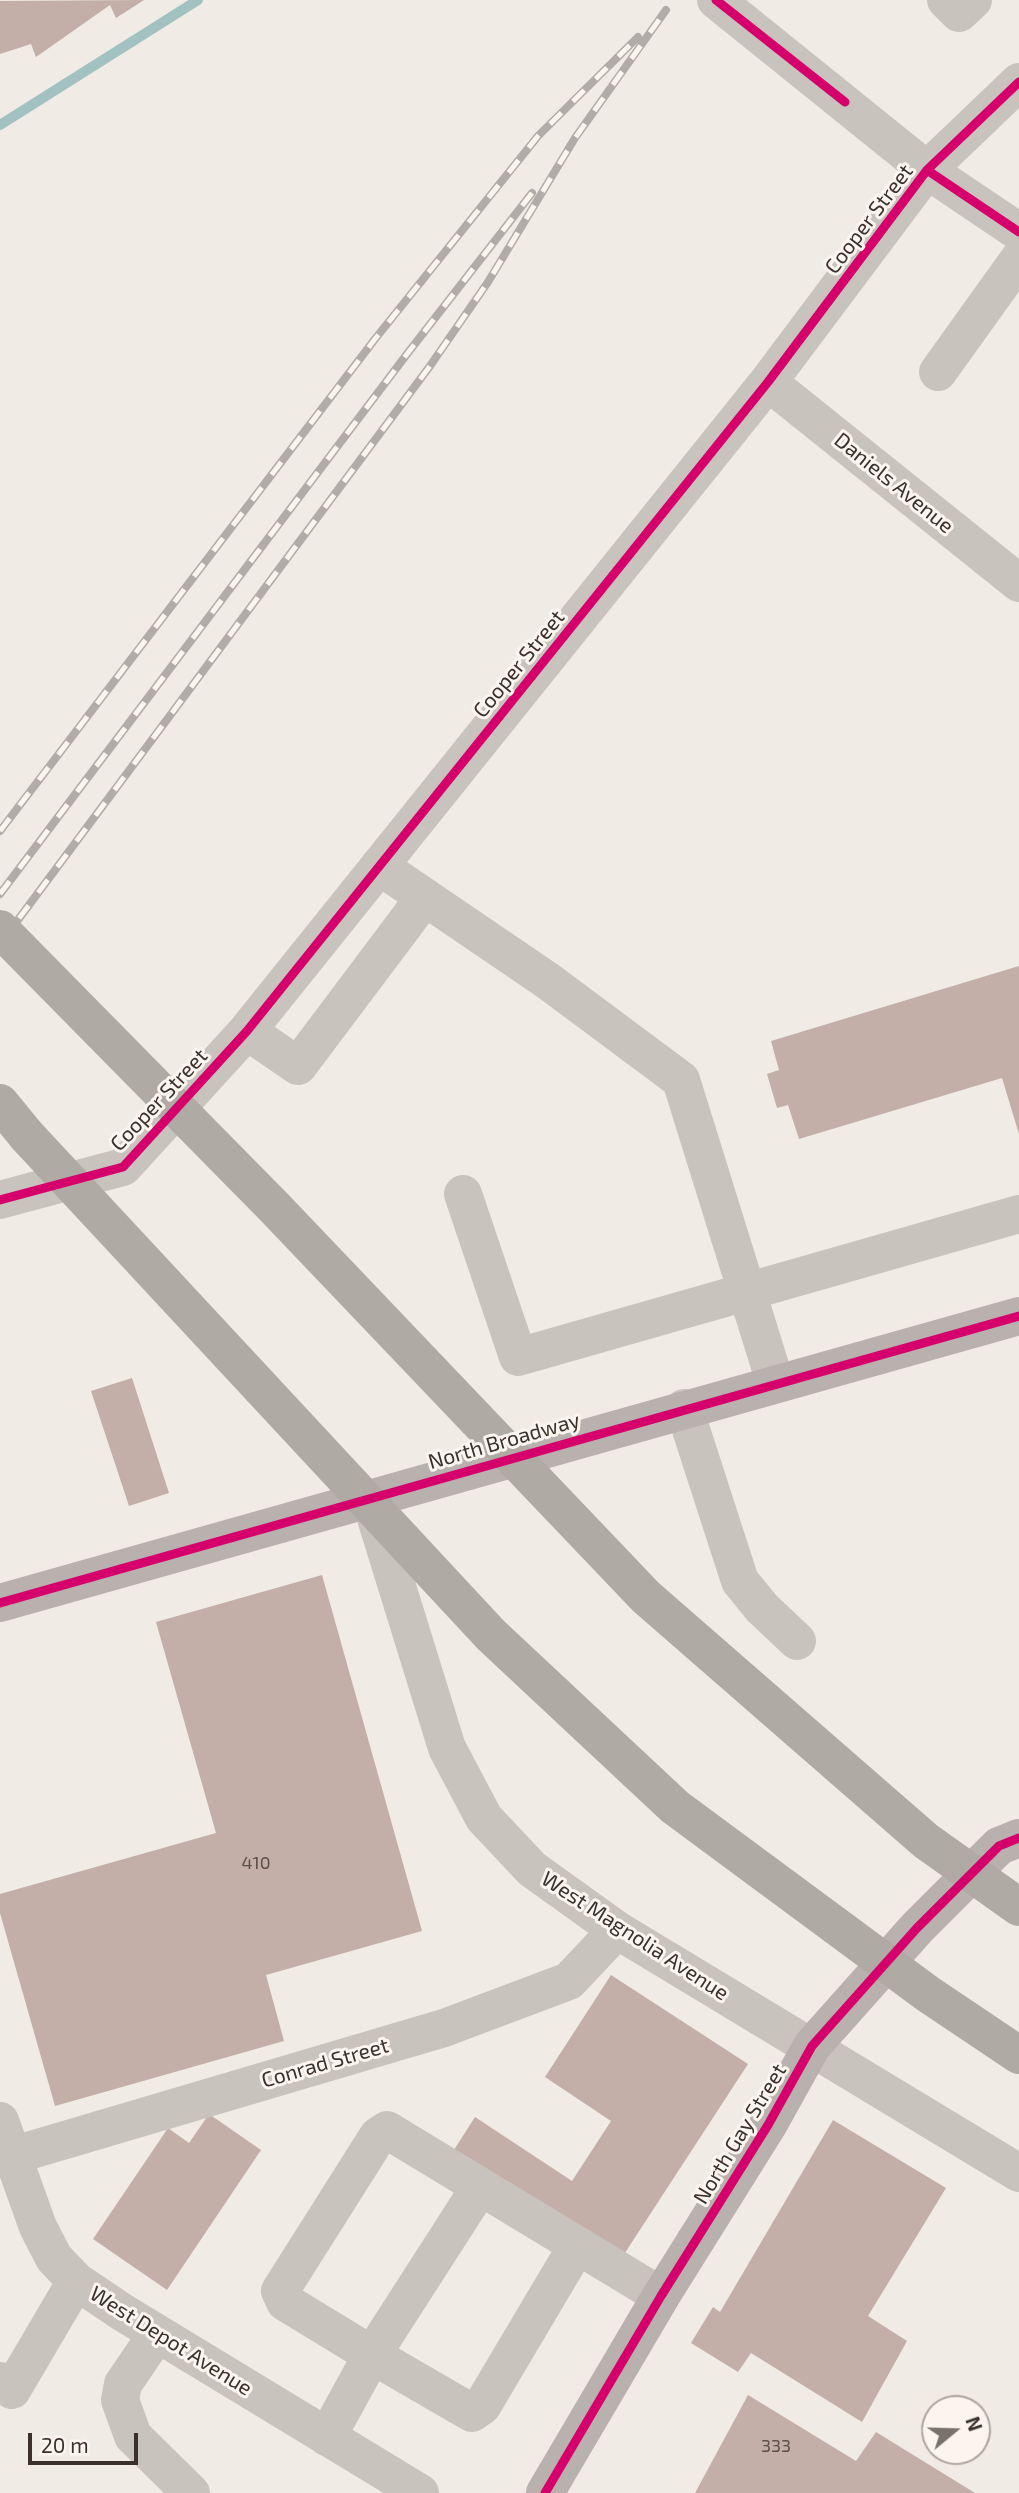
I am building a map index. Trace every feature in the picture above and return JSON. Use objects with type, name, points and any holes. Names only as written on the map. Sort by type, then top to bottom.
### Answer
[{"type":"highway","points":[[0,929],[274,1207],[646,1597],[926,1840],[1019,1907]]},
{"type":"highway","points":[[0,1103],[13,1125],[491,1635],[675,1807],[928,1994],[1019,2054]]},
{"type":"main road","name":"North Broadway","points":[[0,1603],[775,1382],[1019,1316]]},
{"type":"main road","name":"North Gay Street","points":[[545,2493],[661,2296],[768,2125],[812,2046],[917,1928],[999,1846],[1019,1838]]},
{"type":"street","points":[[716,0],[927,170],[1019,232]]},
{"type":"street","points":[[946,0],[959,13],[973,0]]},
{"type":"street","name":"Cooper Street","points":[[0,1200],[123,1167],[247,1031],[768,382],[927,170],[1019,82]]},
{"type":"street","points":[[938,372],[1019,259]]},
{"type":"street","name":"Daniels Avenue","points":[[768,382],[1019,583]]},
{"type":"street","points":[[379,866],[548,981],[681,1080],[775,1382]]},
{"type":"street","points":[[247,1031],[298,1066],[425,897]]},
{"type":"street","points":[[463,1194],[518,1357],[1019,1214]]},
{"type":"street","points":[[684,1408],[740,1581],[762,1608],[797,1641]]},
{"type":"street","name":"West Magnolia Avenue","points":[[370,1497],[447,1748],[484,1818],[532,1869],[617,1930],[1019,2173]]},
{"type":"street","name":"Conrad Street","points":[[5,2138],[444,2028],[569,1981],[617,1930]]},
{"type":"street","points":[[577,2246],[482,2406],[472,2413],[285,2302],[279,2291],[378,2136],[387,2130],[661,2296]]},
{"type":"street","name":"West Depot Avenue","points":[[5,2138],[38,2227],[54,2258],[76,2281],[157,2334],[420,2493]]},
{"type":"street","points":[[327,2437],[372,2355],[480,2187]]},
{"type":"street","points":[[0,2382],[12,2390],[76,2281]]},
{"type":"street","points":[[157,2334],[122,2384],[122,2408],[133,2436],[191,2493]]},
{"type":"building","points":[[144,0],[116,18],[110,5],[36,57],[31,44],[0,54],[0,1]]},
{"type":"building","points":[[1019,966],[1019,1134],[1002,1078],[799,1139],[788,1105],[777,1108],[767,1074],[779,1070],[771,1041]]},
{"type":"building","points":[[132,1378],[169,1493],[129,1506],[91,1391]]},
{"type":"building","points":[[322,1575],[422,1931],[266,1975],[284,2041],[55,2106],[0,1913],[0,1894],[216,1833],[156,1622]]},
{"type":"building","points":[[611,1975],[748,2064],[619,2262],[452,2153],[475,2117],[572,2181],[611,2121],[545,2077]]},
{"type":"building","points":[[209,2114],[261,2150],[167,2290],[93,2239],[168,2128],[189,2143]]},
{"type":"building","points":[[833,2120],[946,2188],[868,2316],[907,2341],[862,2422],[751,2353],[738,2372],[691,2343],[713,2307],[720,2312]]},
{"type":"building","points":[[748,2395],[856,2461],[876,2432],[921,2460],[921,2465],[930,2465],[975,2493],[695,2493]]},
{"type":"waterway","points":[[0,125],[198,0]]},
{"type":"railway","points":[[0,944],[430,366],[488,282],[575,138],[666,10]]},
{"type":"railway","points":[[0,831],[375,339],[538,136],[638,37]]},
{"type":"railway","points":[[0,894],[407,354],[532,193]]},
{"type":"cycle path","points":[[716,0],[845,102]]},
{"type":"cycle path","points":[[0,1200],[123,1167],[247,1031],[768,382],[927,170],[1019,82]]},
{"type":"cycle path","points":[[927,170],[1019,232]]},
{"type":"cycle path","points":[[0,1603],[1019,1316]]},
{"type":"cycle path","points":[[545,2493],[661,2296],[768,2125],[812,2046],[917,1928],[999,1846],[1019,1838]]}]
